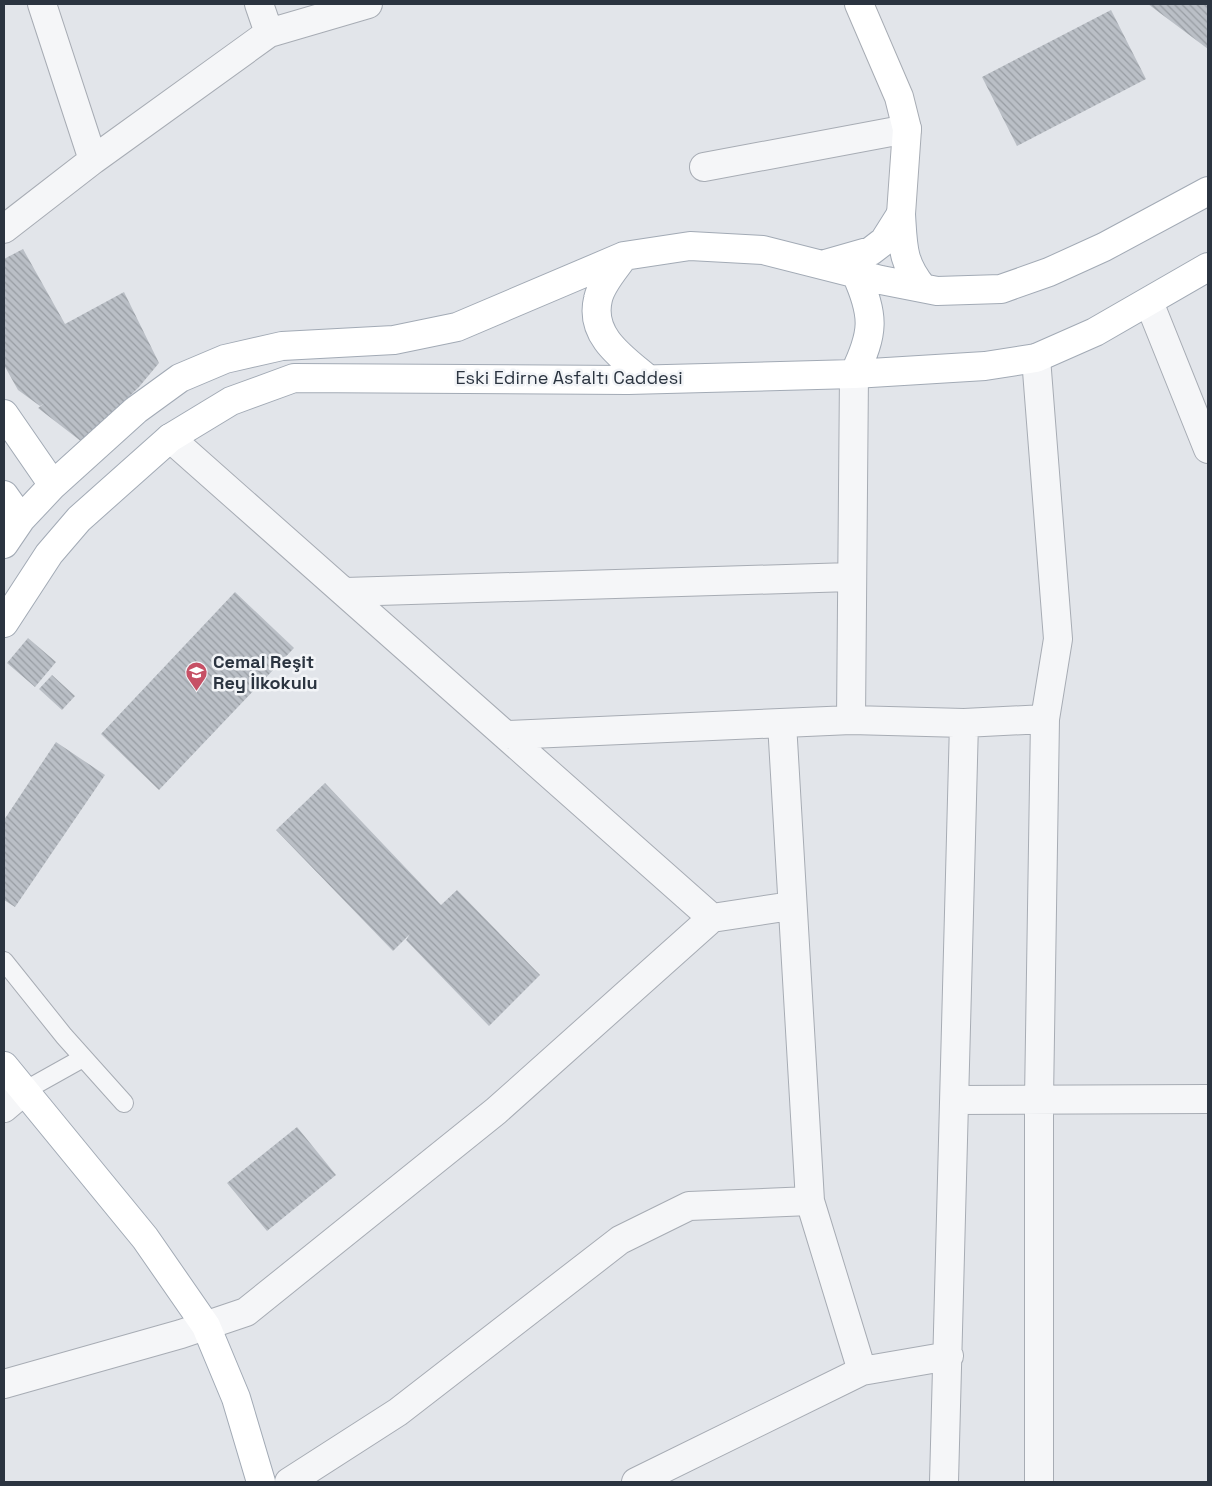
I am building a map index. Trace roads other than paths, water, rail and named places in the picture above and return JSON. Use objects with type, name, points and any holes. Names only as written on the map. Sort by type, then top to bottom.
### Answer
[{"type":"main road","points":[[859,4],[899,97],[907,129],[901,214],[903,247],[910,273],[923,288]]},
{"type":"main road","points":[[4,544],[21,519],[52,484],[136,410],[180,378],[225,359],[282,346],[394,340],[457,327],[624,256],[690,246],[763,250],[856,274],[937,291],[1001,289],[1049,272],[1104,247],[1208,191]]},
{"type":"main road","points":[[820,265],[871,251],[884,241],[901,214]]},
{"type":"main road","points":[[624,256],[598,299],[597,325],[614,351],[648,379]]},
{"type":"main road","name":"Eski Edirne Asfaltı Caddesi","points":[[4,623],[50,554],[79,519],[170,438],[230,401],[294,378],[648,379],[854,374],[985,366],[1036,358],[1095,332],[1208,267]]},
{"type":"main road","points":[[854,374],[867,348],[871,314],[856,274]]},
{"type":"main road","points":[[4,414],[52,484]]},
{"type":"main road","points":[[4,495],[21,519]]},
{"type":"main road","points":[[4,1066],[14,1099],[145,1238],[206,1326],[236,1398],[261,1482]]},
{"type":"street","points":[[42,4],[92,160]]},
{"type":"street","points":[[258,4],[269,33]]},
{"type":"street","points":[[4,229],[92,160],[269,33],[368,4]]},
{"type":"street","points":[[704,167],[907,129]]},
{"type":"street","points":[[1149,302],[1208,449]]},
{"type":"street","points":[[1036,358],[1058,639],[1045,719],[1039,1099],[1039,1482]]},
{"type":"street","points":[[851,720],[854,374]]},
{"type":"street","points":[[170,438],[712,918]]},
{"type":"street","points":[[344,592],[851,577]]},
{"type":"street","points":[[506,735],[851,720],[964,723],[1045,719]]},
{"type":"street","points":[[782,723],[791,906],[810,1201],[862,1371]]},
{"type":"street","points":[[944,1482],[949,1356],[964,723]]},
{"type":"street","points":[[4,1384],[206,1326],[246,1312],[496,1111],[712,918],[791,906]]},
{"type":"street","points":[[955,1100],[1208,1100]]},
{"type":"street","points":[[289,1482],[398,1412],[620,1240],[688,1206],[810,1201]]},
{"type":"street","points":[[636,1482],[862,1371],[949,1356]]},
{"type":"lane","points":[[4,961],[83,1058],[124,1103]]},
{"type":"lane","points":[[14,1099],[83,1058]]},
{"type":"place","name":"Cemal Reşit Rey İlkokulu","points":[[197,691]]}]
